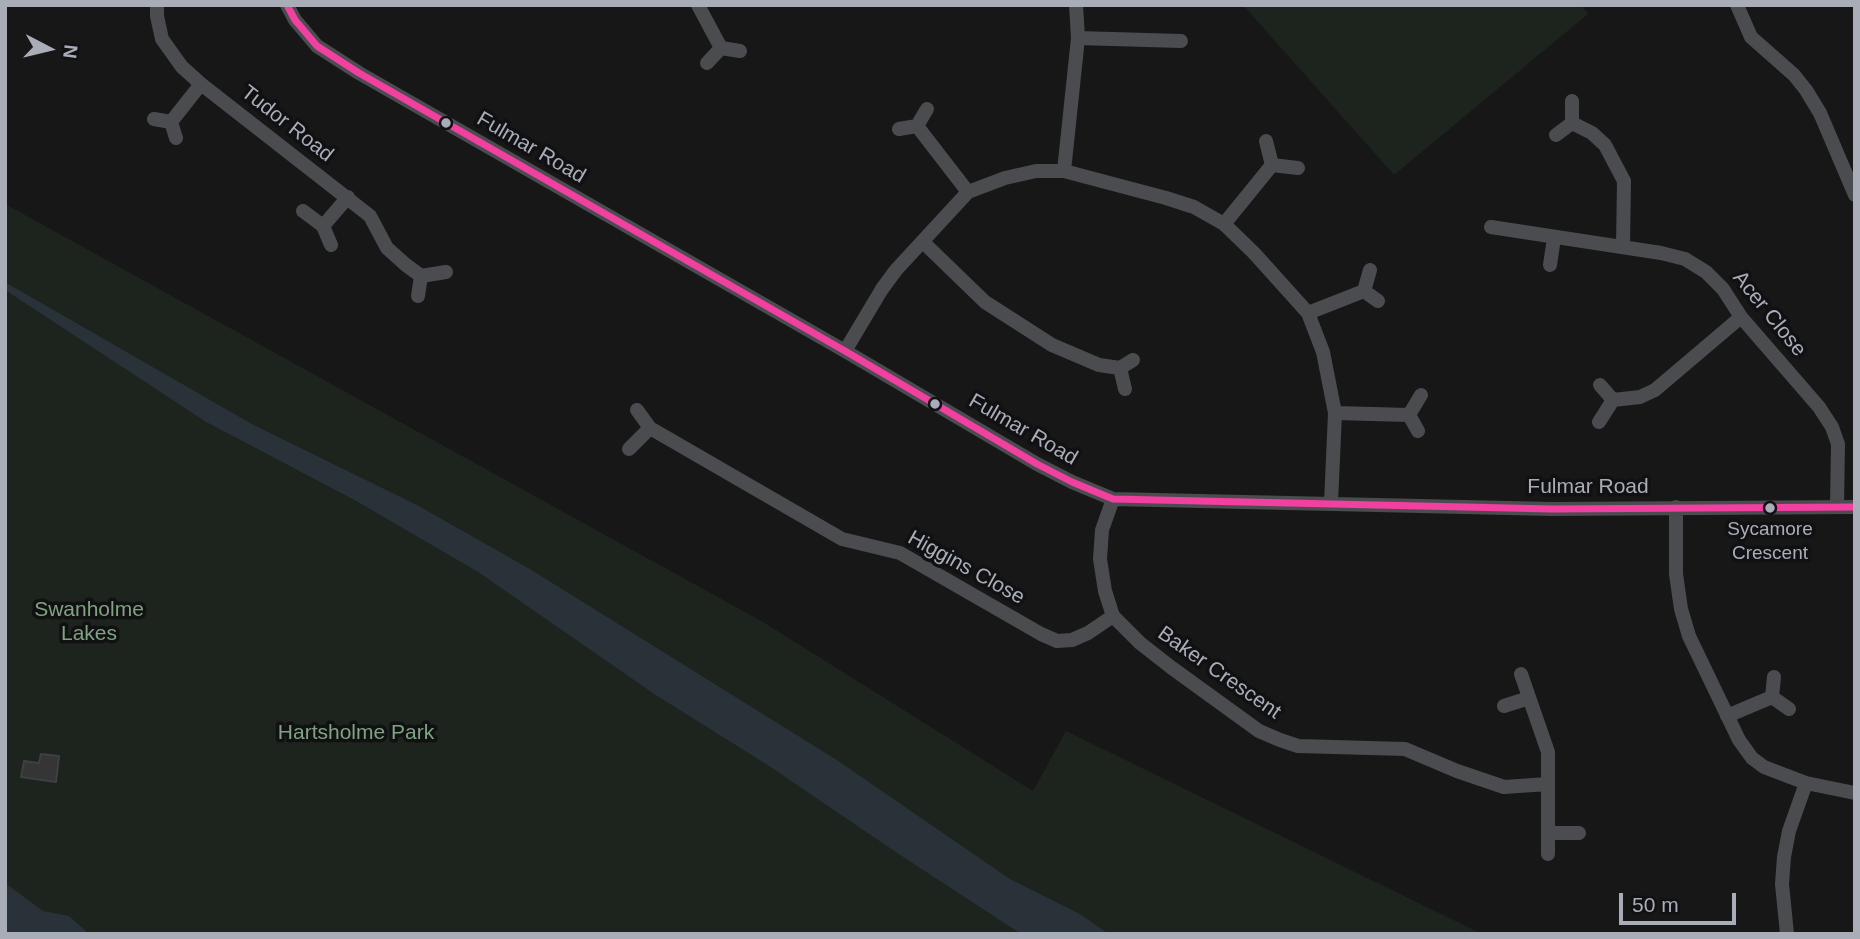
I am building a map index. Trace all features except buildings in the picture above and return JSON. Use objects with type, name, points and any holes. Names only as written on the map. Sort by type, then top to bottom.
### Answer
[{"type":"street","name":"Tudor Road","points":[[158,5],[157,16],[162,39],[182,67],[370,216],[387,248],[421,276]]},
{"type":"street","name":"Fulmar Road","points":[[287,5],[295,20],[317,46],[359,73],[1037,464],[1112,499],[1552,509],[1855,508]]},
{"type":"street","points":[[698,5],[721,48]]},
{"type":"street","points":[[1064,171],[1078,38],[1076,5]]},
{"type":"street","points":[[1737,5],[1751,37],[1794,75],[1806,90],[1820,113],[1855,195]]},
{"type":"street","points":[[1078,38],[1181,41]]},
{"type":"street","points":[[721,48],[740,51]]},
{"type":"street","points":[[707,63],[721,48]]},
{"type":"street","points":[[172,122],[201,84]]},
{"type":"street","points":[[1572,101],[1572,123]]},
{"type":"street","points":[[900,129],[917,126],[927,110]]},
{"type":"street","points":[[154,119],[172,122]]},
{"type":"street","points":[[172,122],[176,138]]},
{"type":"street","points":[[1556,135],[1572,123]]},
{"type":"street","points":[[1572,123],[1591,133],[1605,145],[1624,181],[1623,246]]},
{"type":"street","points":[[917,126],[968,192]]},
{"type":"street","points":[[1266,141],[1272,164]]},
{"type":"street","points":[[1224,224],[1272,164]]},
{"type":"street","points":[[1272,164],[1298,168]]},
{"type":"street","points":[[845,351],[882,289],[968,192],[1005,178],[1036,171],[1064,171],[1166,198],[1194,207],[1224,224],[1308,313],[1323,352],[1335,414],[1331,503]]},
{"type":"street","points":[[323,226],[348,197]]},
{"type":"street","points":[[303,211],[323,226],[331,245]]},
{"type":"street","name":"Acer Close","points":[[1491,227],[1623,246],[1685,259],[1706,272],[1723,289],[1741,317],[1819,407],[1832,427],[1838,444],[1837,507]]},
{"type":"street","points":[[1550,265],[1554,238]]},
{"type":"street","points":[[923,242],[985,302],[1016,324],[1080,358],[1099,365],[1120,368],[1133,359]]},
{"type":"street","points":[[1364,291],[1370,270]]},
{"type":"street","points":[[418,296],[421,276],[446,272]]},
{"type":"street","points":[[1308,313],[1364,291]]},
{"type":"street","points":[[1364,291],[1378,301]]},
{"type":"street","points":[[1613,400],[1640,397],[1655,390],[1741,317]]},
{"type":"street","points":[[1120,368],[1125,389]]},
{"type":"street","points":[[1600,385],[1613,400]]},
{"type":"street","points":[[1409,415],[1421,395]]},
{"type":"street","points":[[1599,422],[1613,400]]},
{"type":"street","name":"Higgins Close","points":[[637,410],[650,428],[842,539],[900,553],[1041,634],[1057,640],[1072,640],[1113,616]]},
{"type":"street","points":[[1335,414],[1409,415]]},
{"type":"street","points":[[1409,415],[1418,431]]},
{"type":"street","points":[[629,449],[650,428]]},
{"type":"street","name":"Baker Crescent","points":[[1112,499],[1102,530],[1100,559],[1105,591],[1113,616],[1140,643],[1259,731],[1298,746],[1405,749],[1504,787],[1548,784]]},
{"type":"street","points":[[1676,507],[1676,574],[1681,609],[1689,636],[1739,740],[1752,758],[1764,767],[1806,783],[1855,793]]},
{"type":"street","points":[[1521,674],[1548,752],[1548,854]]},
{"type":"street","points":[[1772,697],[1774,677]]},
{"type":"street","points":[[1727,716],[1772,697]]},
{"type":"street","points":[[1772,697],[1789,709]]},
{"type":"street","points":[[1504,706],[1529,698]]},
{"type":"street","points":[[1787,934],[1782,884],[1784,857],[1789,831],[1806,783]]},
{"type":"street","points":[[1549,833],[1579,833]]},
{"type":"green space","points":[[1243,5],[1581,5],[1588,14],[1394,175]]},
{"type":"green space","points":[[5,204],[763,622],[1033,791],[1066,731],[1482,934],[1109,934],[1080,914],[1010,879],[837,760],[530,569],[419,506],[252,424],[5,282]]},
{"type":"green space","name":"Hartsholme Park","points":[[5,290],[206,422],[356,501],[478,572],[654,694],[769,766],[1021,934],[5,934]]},
{"type":"shaded area","points":[[5,282],[252,424],[419,506],[530,569],[837,760],[1010,879],[1080,914],[1109,934],[1021,934],[769,766],[654,694],[478,572],[356,501],[206,422],[5,290]]},
{"type":"shaded area","points":[[5,883],[43,911],[69,916],[89,934],[5,934]]},
{"type":"transit line","points":[[287,5],[295,20],[317,46],[359,73],[1037,464],[1113,499],[1552,509],[1855,507]]},
{"type":"place","name":"Sycamore Crescent","points":[[1770,508]]},
{"type":"park label","name":"Swanholme Lakes","points":[[89,622]]}]
